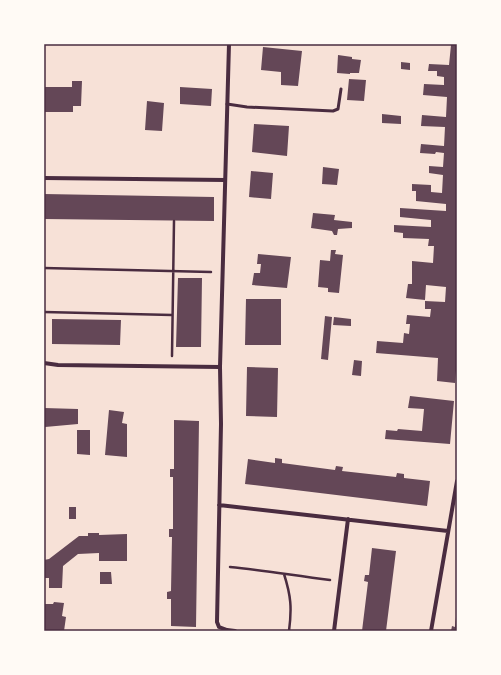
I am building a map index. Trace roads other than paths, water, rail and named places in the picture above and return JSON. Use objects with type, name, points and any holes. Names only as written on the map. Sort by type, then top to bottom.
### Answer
[{"type":"street","points":[[228,44],[220,367],[221,424],[217,622],[219,627],[236,631]]},
{"type":"street","points":[[44,178],[225,180]]},
{"type":"street","points":[[44,363],[58,365],[220,367]]},
{"type":"street","points":[[431,631],[457,481]]},
{"type":"street","points":[[219,505],[448,531]]},
{"type":"street","points":[[334,631],[348,519]]},
{"type":"lane","points":[[227,104],[247,107],[333,111],[338,109],[341,89]]}]
